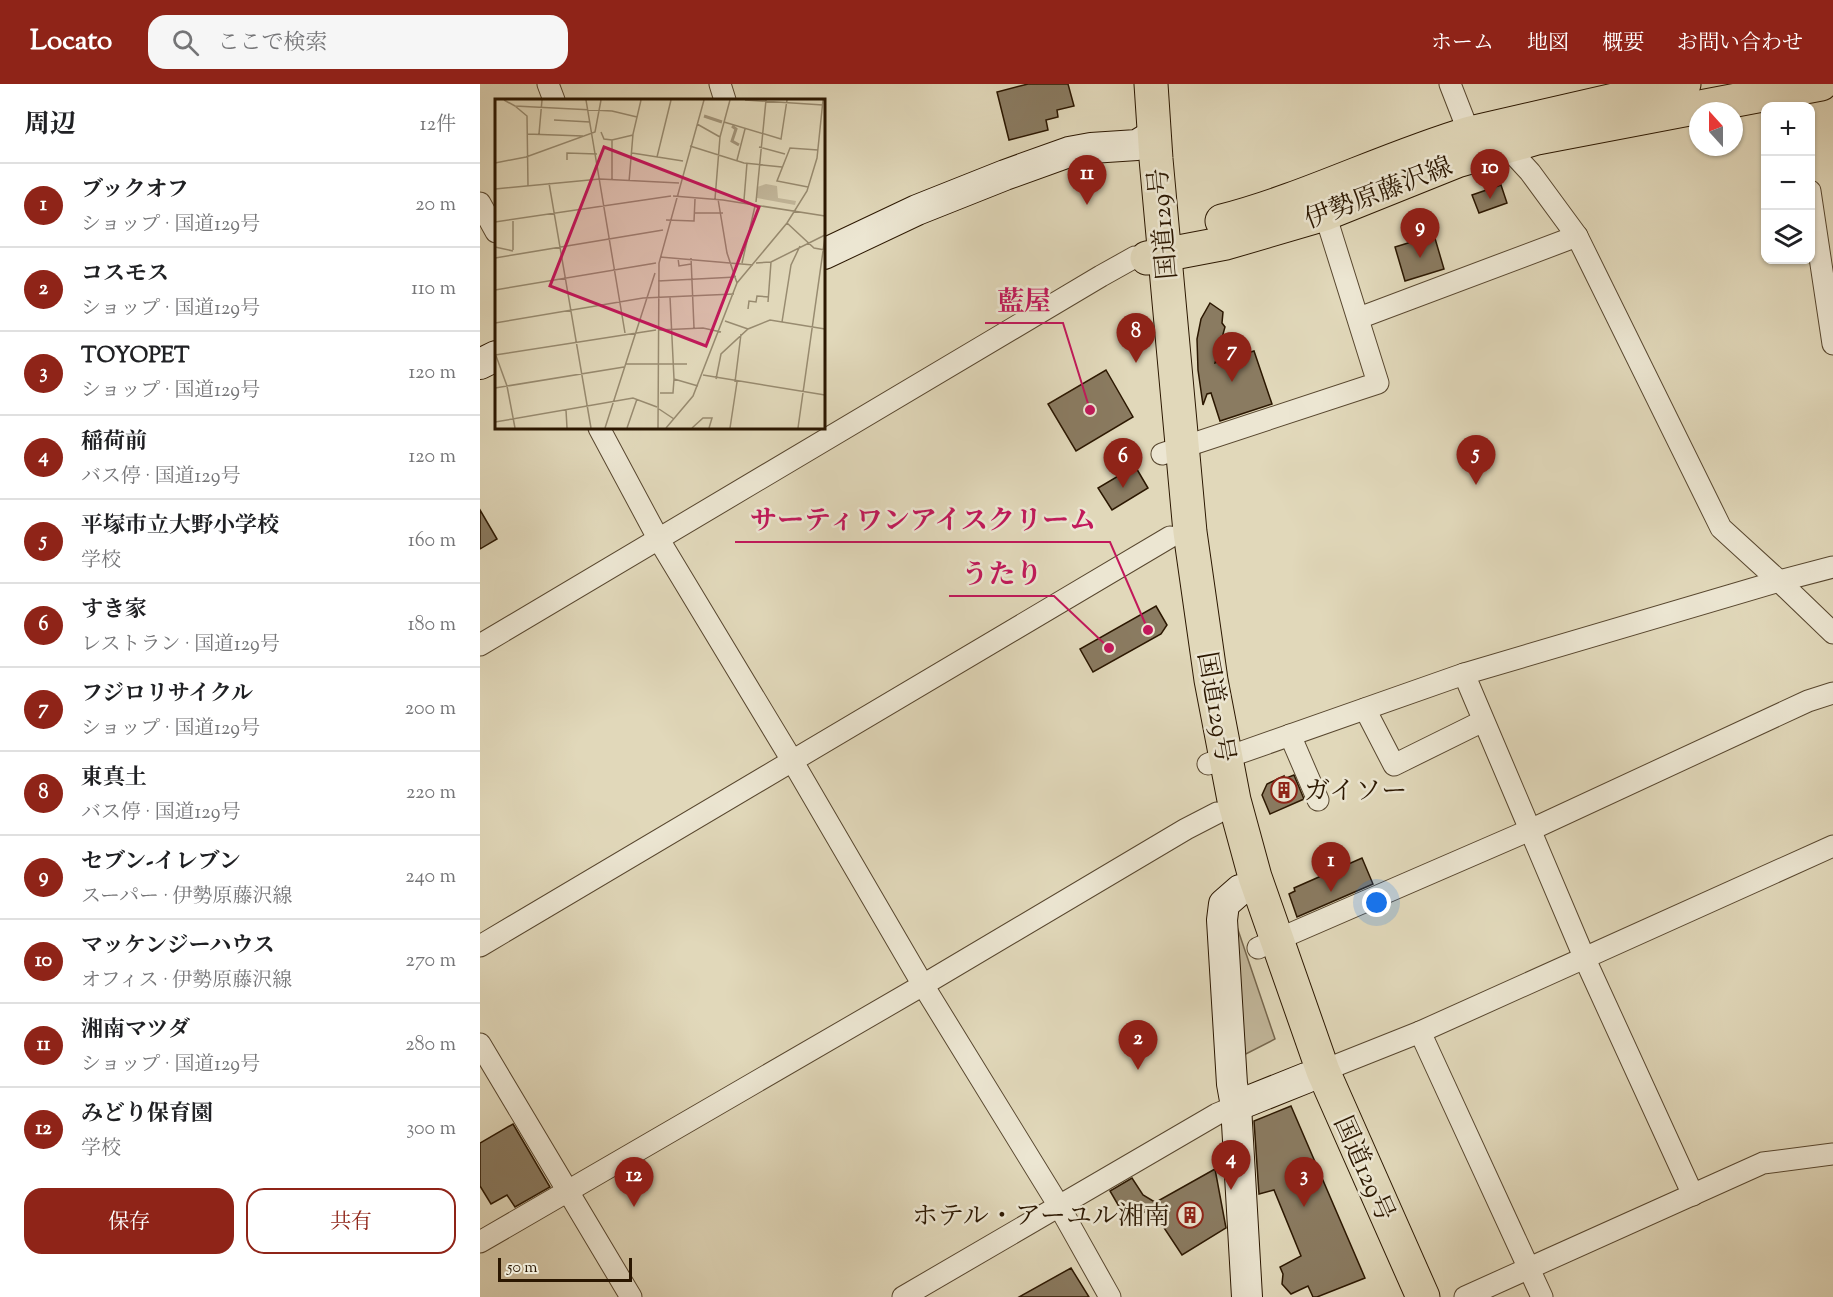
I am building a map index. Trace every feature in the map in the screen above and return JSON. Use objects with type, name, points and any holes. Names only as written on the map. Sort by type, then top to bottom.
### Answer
[{"type":"main road","name":"国道129号","points":[[1131,84],[1149,146]]},
{"type":"main road","name":"国道129号","points":[[1151,84],[1149,146],[1151,251],[1172,451],[1190,532],[1210,680],[1217,761],[1217,813],[1240,890],[1268,944]]},
{"type":"main road","name":"伊勢原藤沢線","points":[[1151,251],[1226,243],[1326,214],[1484,145],[1684,84]]},
{"type":"main road","name":"伊勢原藤沢線","points":[[1151,251],[1231,219],[1317,190],[1435,143],[1484,145],[1537,138],[1805,93]]},
{"type":"main road","name":"国道129号","points":[[1172,451],[1170,537],[1217,761],[1234,800],[1252,866],[1268,944],[1314,1074],[1401,1297]]},
{"type":"main road","name":"国道129号","points":[[1314,1074],[1423,1297]]},
{"type":"street","points":[[548,84],[554,99]]},
{"type":"street","points":[[720,84],[725,99]]},
{"type":"street","points":[[1450,84],[1484,145],[1530,172],[1577,236],[1721,528],[1833,633]]},
{"type":"street","points":[[825,254],[917,210],[1069,152],[1091,148],[1149,146]]},
{"type":"street","points":[[480,203],[495,230]]},
{"type":"street","points":[[1813,210],[1833,344]]},
{"type":"street","points":[[1172,451],[1378,382],[1326,214]]},
{"type":"street","points":[[1359,318],[1577,236]]},
{"type":"street","points":[[480,645],[1101,276],[1151,251]]},
{"type":"street","points":[[480,364],[495,356]]},
{"type":"street","points":[[600,429],[659,540],[793,762],[923,985],[1059,1206],[1110,1297]]},
{"type":"street","points":[[480,946],[1170,537]]},
{"type":"street","points":[[1217,761],[1464,674],[1833,567]]},
{"type":"street","points":[[1464,674],[1584,957],[1693,1195]]},
{"type":"street","points":[[1268,944],[1530,830],[1808,701],[1833,693]]},
{"type":"street","points":[[1365,709],[1394,765],[1483,721]]},
{"type":"street","points":[[1290,735],[1318,800]]},
{"type":"street","points":[[480,1242],[1217,813]]},
{"type":"street","points":[[903,1297],[1207,1119],[1420,1032],[1833,846]]},
{"type":"street","points":[[1240,890],[1224,904],[1222,920],[1247,1297]]},
{"type":"street","points":[[1420,1032],[1542,1297]]},
{"type":"street","points":[[480,1044],[631,1297]]},
{"type":"street","points":[[1465,1297],[1763,1163],[1833,1154]]},
{"type":"shaded area","points":[[1236,924],[1275,1039],[1236,1059]]},
{"type":"building","points":[[1028,84],[1068,84],[1074,106],[1057,110],[1058,117],[1046,120],[1048,130],[1009,140],[997,92]]},
{"type":"building","points":[[1501,185],[1507,203],[1479,213],[1472,195]]},
{"type":"building","points":[[1434,235],[1444,269],[1405,281],[1395,247]]},
{"type":"building","points":[[1210,303],[1223,312],[1222,323],[1225,327],[1215,363],[1254,351],[1272,404],[1220,421],[1211,393],[1207,394],[1203,405],[1198,370],[1197,339],[1201,319]]},
{"type":"building","points":[[1106,370],[1133,417],[1076,451],[1048,404]]},
{"type":"building","points":[[1135,466],[1148,488],[1112,510],[1098,488]]},
{"type":"building","points":[[480,510],[497,539],[480,549]]},
{"type":"building","points":[[1156,606],[1167,625],[1161,634],[1093,672],[1080,649]]},
{"type":"building","name":"ガイソー","points":[[1294,775],[1304,799],[1270,814],[1262,795],[1267,784],[1284,776],[1284,779]]},
{"type":"building","points":[[1362,858],[1373,884],[1297,917],[1289,894],[1295,891],[1294,888]]},
{"type":"building","points":[[1291,1106],[1365,1278],[1317,1297],[1313,1297],[1308,1286],[1291,1294],[1282,1284],[1283,1274],[1280,1267],[1301,1256],[1274,1190],[1259,1194],[1254,1121]]},
{"type":"building","points":[[513,1124],[550,1187],[515,1207],[507,1195],[491,1204],[480,1186],[480,1143]]},
{"type":"building","name":"ホテル・アーユル湘南","points":[[1215,1169],[1226,1228],[1182,1255],[1151,1208],[1128,1222],[1110,1191],[1132,1178],[1143,1195],[1153,1201],[1158,1201]]},
{"type":"building","points":[[1071,1268],[1089,1297],[1019,1297]]},
{"type":"place","name":"マッケンジーハウス","points":[[1490,199]]},
{"type":"place","name":"湘南マツダ","points":[[1087,205]]},
{"type":"place","name":"セブン-イレブン","points":[[1420,258]]},
{"type":"place","name":"東真土","points":[[1136,363]]},
{"type":"place","name":"フジロリサイクル","points":[[1232,382]]},
{"type":"place","name":"藍屋","points":[[1090,410]]},
{"type":"place","name":"平塚市立大野小学校","points":[[1476,485]]},
{"type":"place","name":"すき家","points":[[1123,488]]},
{"type":"place","name":"サーティワンアイスクリーム","points":[[1148,630]]},
{"type":"place","name":"うたり","points":[[1109,648]]},
{"type":"place","name":"ガイソー","points":[[1284,790]]},
{"type":"place","name":"ブックオフ","points":[[1331,892]]},
{"type":"place","name":"コスモス","points":[[1138,1070]]},
{"type":"place","name":"稲荷前","points":[[1231,1190]]},
{"type":"place","name":"みどり保育園","points":[[634,1207]]},
{"type":"place","name":"TOYOPET","points":[[1304,1207]]},
{"type":"place","name":"ホテル・アーユル湘南","points":[[1190,1215]]}]
